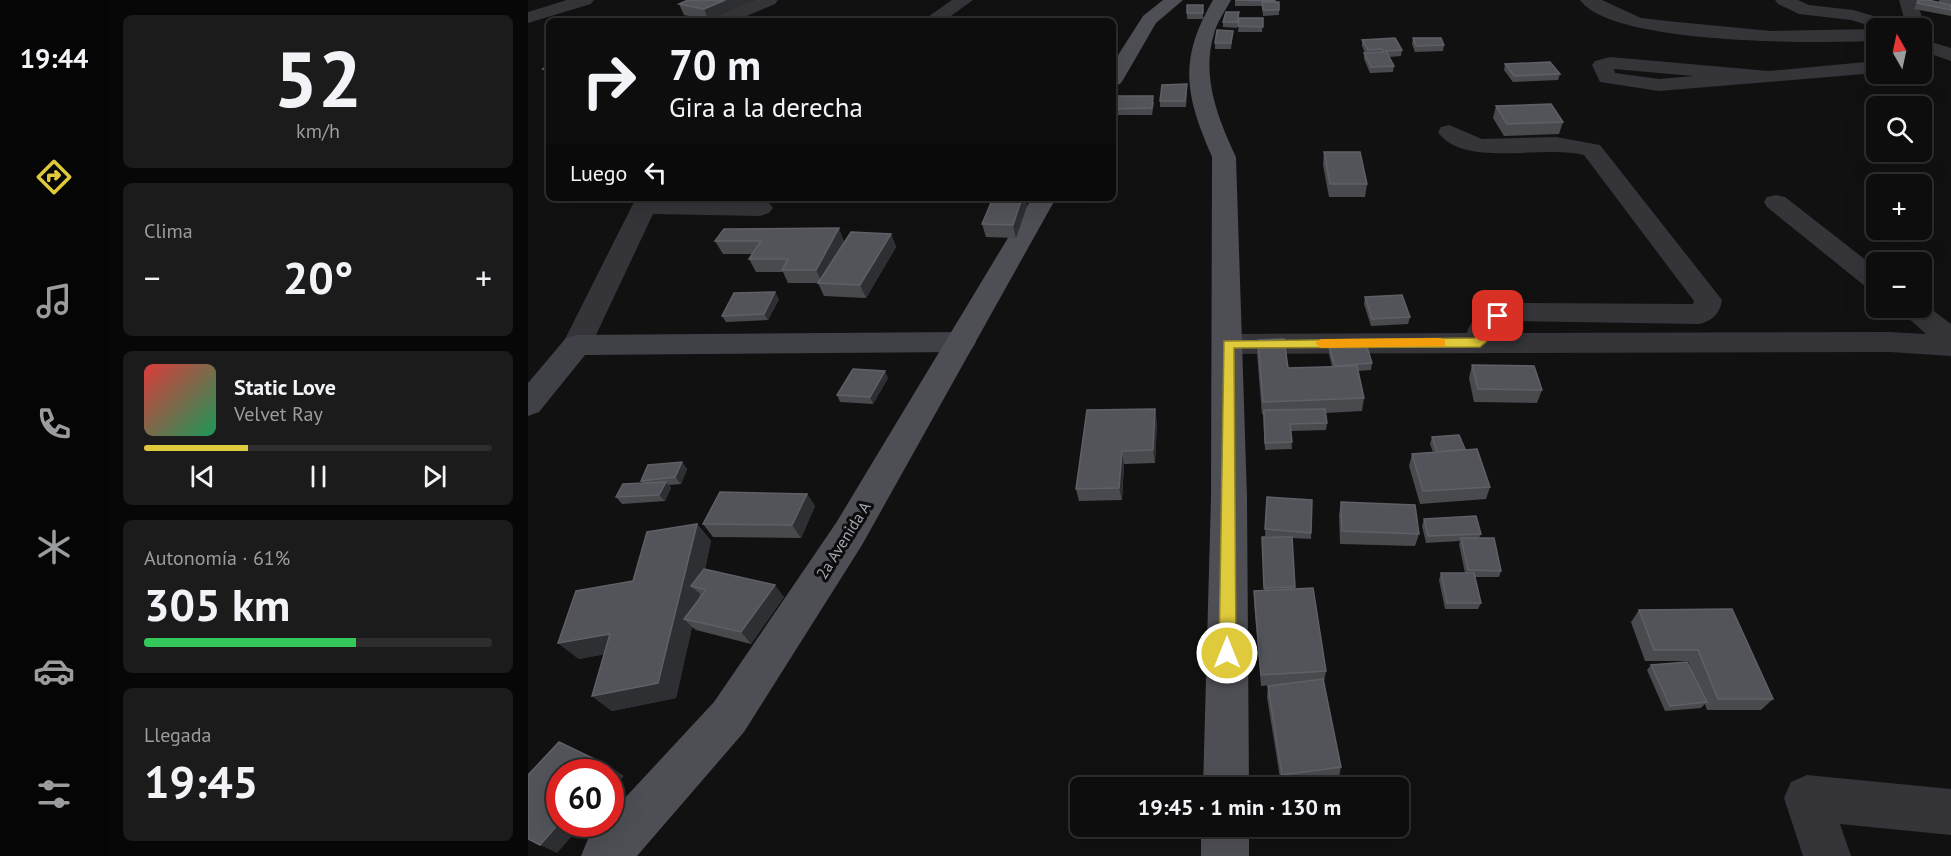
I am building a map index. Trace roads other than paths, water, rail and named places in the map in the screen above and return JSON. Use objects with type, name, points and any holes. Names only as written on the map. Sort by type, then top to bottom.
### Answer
[{"type":"main road","points":[[1116,75],[1149,20],[1174,0]]},
{"type":"main road","points":[[1222,0],[1204,34],[1200,73],[1212,132],[1224,157],[1228,344],[1226,777]]},
{"type":"main road","name":"2a Avenida A","points":[[605,856],[729,717],[849,534],[1042,201]]},
{"type":"main road","points":[[528,404],[577,345],[961,342]]},
{"type":"main road","points":[[1225,837],[1225,856]]},
{"type":"street","points":[[528,18],[585,0]]},
{"type":"street","points":[[726,18],[769,0]]},
{"type":"street","points":[[936,18],[964,0]]},
{"type":"street","points":[[1589,0],[1618,16],[1638,23],[1667,27],[1771,37],[1866,35]]},
{"type":"street","points":[[1784,0],[1805,10],[1853,15],[1866,20]]},
{"type":"street","points":[[1908,0],[1913,18]]},
{"type":"street","points":[[1932,48],[1951,55]]},
{"type":"street","points":[[1932,62],[1951,60]]},
{"type":"street","points":[[1769,77],[1610,63],[1602,65],[1607,78],[1659,85],[1769,77],[1866,68]]},
{"type":"street","points":[[1449,132],[1467,143],[1482,146],[1565,142],[1592,150],[1708,300],[1707,307],[1699,315],[1515,312],[1498,316],[1484,326],[1480,342]]},
{"type":"street","points":[[577,345],[646,202],[760,208]]},
{"type":"street","points":[[1776,202],[1866,273]]},
{"type":"street","points":[[1924,318],[1951,339]]},
{"type":"street","points":[[1228,344],[1890,342],[1951,346]]},
{"type":"street","points":[[1827,856],[1807,798],[1951,812]]}]
